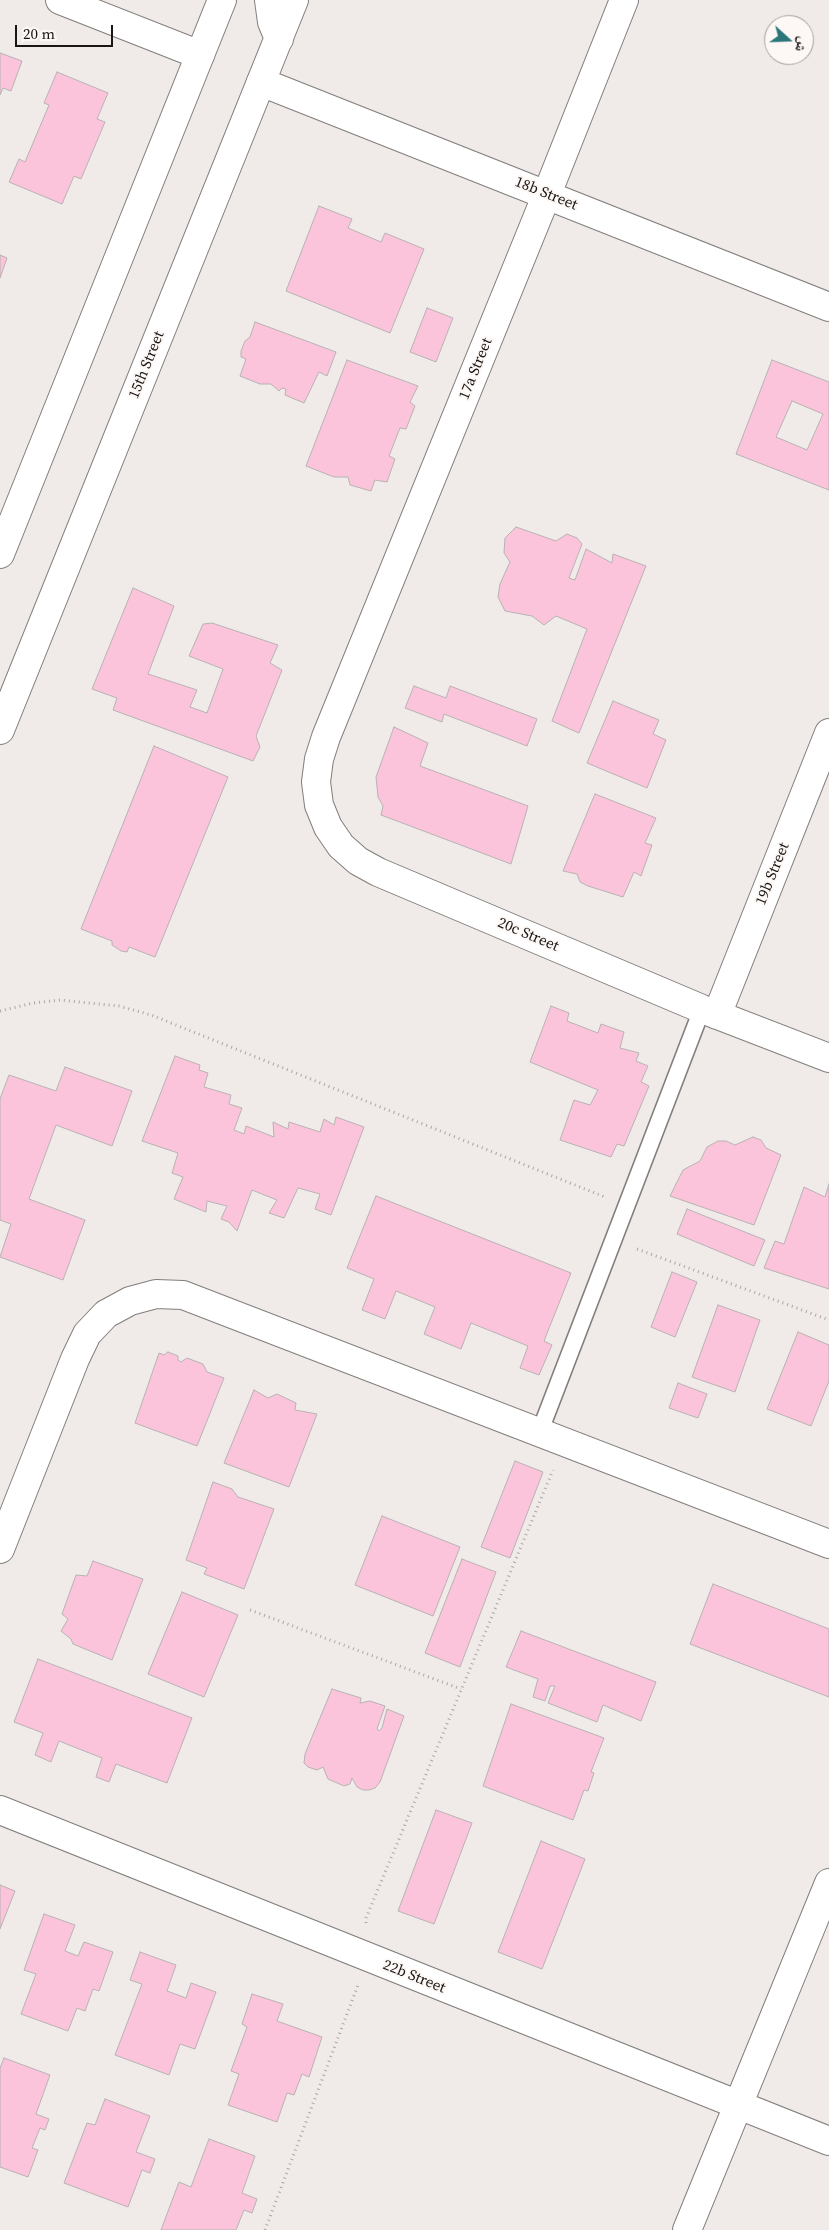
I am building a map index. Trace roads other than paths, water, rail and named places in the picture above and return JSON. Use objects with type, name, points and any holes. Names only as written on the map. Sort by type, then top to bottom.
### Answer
[{"type":"street","points":[[60,0],[200,55]]},
{"type":"street","points":[[0,554],[222,0]]},
{"type":"street","points":[[269,0],[272,22],[279,39]]},
{"type":"street","name":"15th Street","points":[[0,730],[294,0]]},
{"type":"street","name":"17a Street","points":[[326,737],[624,0]]},
{"type":"street","name":"18b Street","points":[[261,82],[547,194],[829,308]]},
{"type":"street","name":"19b Street","points":[[710,1012],[829,734]]},
{"type":"street","name":"20c Street","points":[[326,737],[319,759],[316,782],[319,805],[328,827],[341,846],[358,861],[378,872],[710,1012],[829,1058]]},
{"type":"street","points":[[0,1548],[75,1359],[87,1334],[106,1314],[130,1301],[156,1294],[183,1295],[829,1544]]},
{"type":"street","name":"22b Street","points":[[0,1810],[829,2141]]},
{"type":"street","points":[[686,2230],[829,1883]]},
{"type":"lane","points":[[540,1431],[626,1205],[710,1012]]}]
